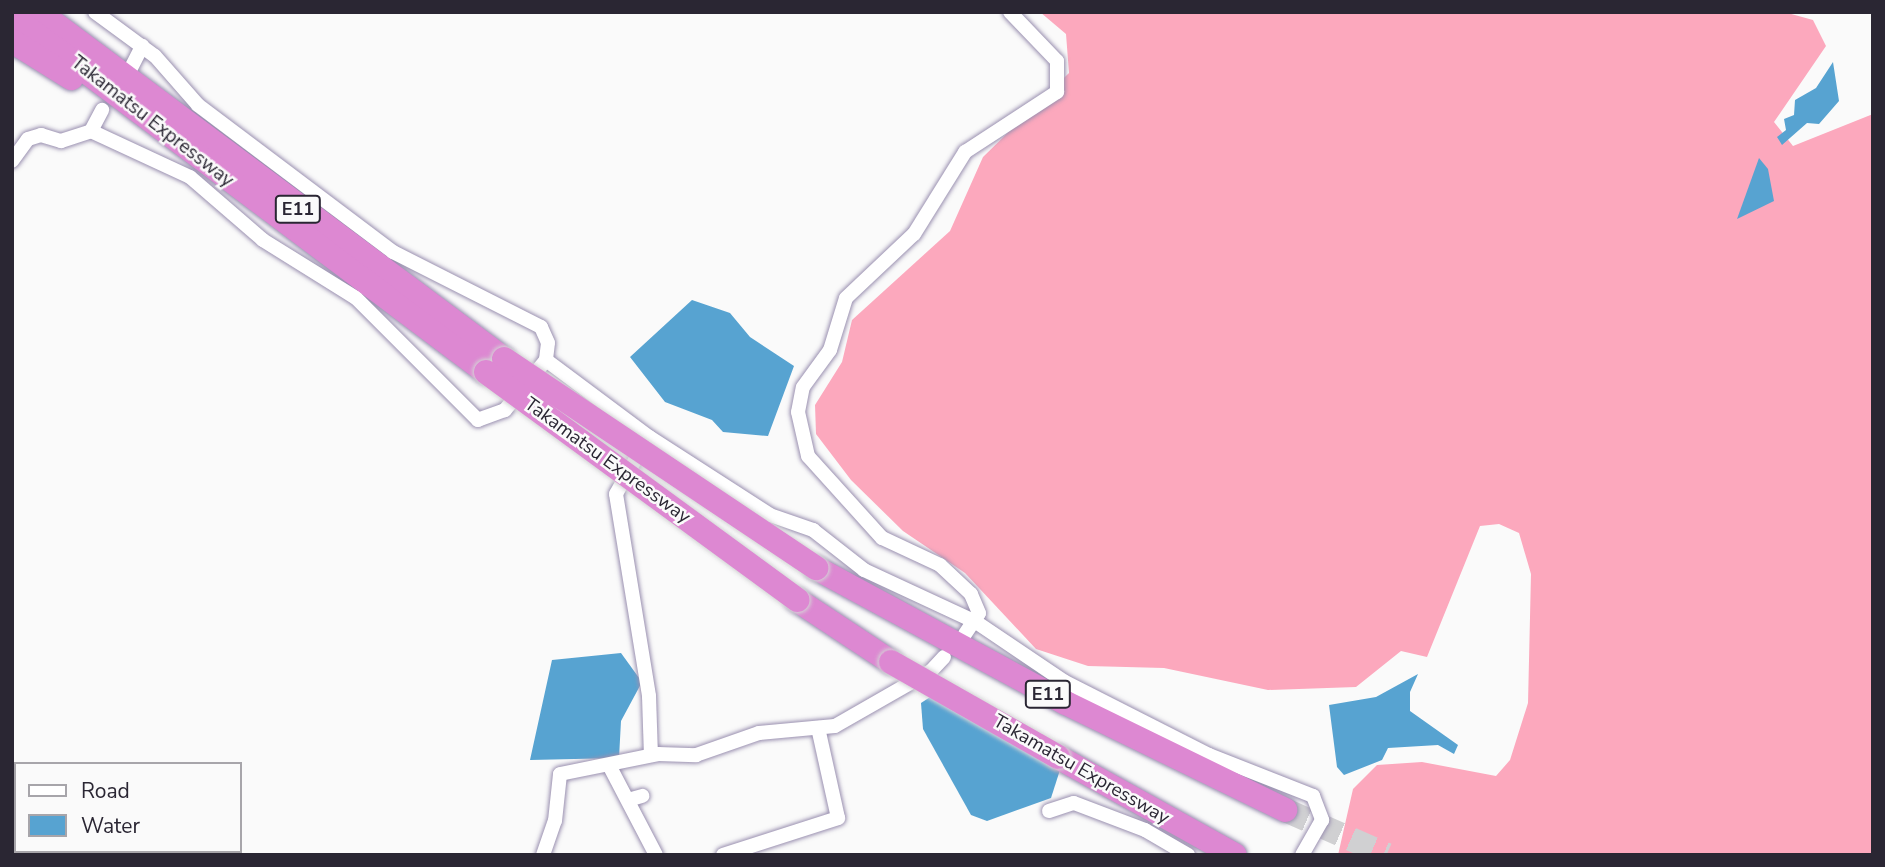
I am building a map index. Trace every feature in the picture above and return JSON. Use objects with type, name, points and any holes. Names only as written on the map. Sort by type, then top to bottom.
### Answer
[{"type":"highway","name":"Takamatsu Expressway","points":[[12,16],[495,365],[797,600],[891,662],[1235,855]]},
{"type":"highway","points":[[30,30],[83,68]]},
{"type":"highway","name":"Takamatsu Expressway","points":[[83,68],[232,184],[495,365],[816,568],[1066,703],[1285,810]]},
{"type":"street","points":[[12,161],[28,139],[41,135],[61,141],[91,131],[190,177],[263,240],[356,298],[478,420],[505,410],[546,360],[548,343],[541,327],[393,252],[198,105],[142,46],[95,12]]},
{"type":"street","points":[[976,622],[971,594],[958,577],[882,538],[808,456],[798,412],[803,387],[830,350],[846,298],[914,234],[965,152],[1057,92],[1057,61],[1010,12]]},
{"type":"street","points":[[131,68],[142,46]]},
{"type":"street","points":[[91,131],[102,110]]},
{"type":"street","points":[[546,360],[649,437],[770,515],[813,530],[864,570],[976,622],[1065,682],[1209,755],[1313,796],[1322,820],[1302,855]]},
{"type":"street","points":[[649,437],[615,494],[649,696],[651,755]]},
{"type":"street","points":[[965,634],[976,622]]},
{"type":"street","points":[[543,855],[555,821],[556,779],[651,755],[696,755],[759,733],[818,729],[852,719],[931,671],[944,657]]},
{"type":"street","points":[[723,855],[838,818],[818,729]]},
{"type":"street","points":[[610,767],[656,855]]},
{"type":"street","points":[[628,800],[642,796]]},
{"type":"street","points":[[1049,811],[1074,803],[1145,831],[1188,855]]},
{"type":"shaded area","points":[[1040,12],[1784,12],[1813,20],[1826,46],[1774,122],[1793,146],[1873,114],[1873,855],[1338,855],[1353,789],[1377,765],[1422,762],[1496,776],[1510,760],[1528,703],[1531,574],[1519,533],[1499,524],[1480,526],[1427,657],[1401,651],[1356,687],[1268,690],[1164,668],[1088,666],[1036,649],[965,573],[903,531],[851,480],[816,434],[815,405],[842,362],[852,320],[950,231],[983,157],[1069,73],[1066,34]]},
{"type":"water","points":[[1833,62],[1839,101],[1819,124],[1807,123],[1782,145],[1777,137],[1786,130],[1784,119],[1794,115],[1795,100],[1816,88]]},
{"type":"water","points":[[1759,158],[1768,169],[1774,201],[1737,219]]},
{"type":"water","points":[[692,300],[730,313],[750,337],[794,366],[768,436],[723,432],[712,420],[665,402],[630,357]]},
{"type":"water","points":[[621,653],[642,682],[621,721],[619,758],[530,760],[552,660]]},
{"type":"water","points":[[1418,674],[1410,692],[1410,711],[1458,745],[1454,754],[1438,745],[1388,748],[1382,760],[1344,775],[1337,767],[1329,705],[1376,697]]},
{"type":"water","points":[[950,684],[1058,744],[1059,773],[1051,798],[987,821],[971,815],[923,729],[921,703]]},
{"type":"tunnel","points":[[1285,810],[1387,855]]}]
